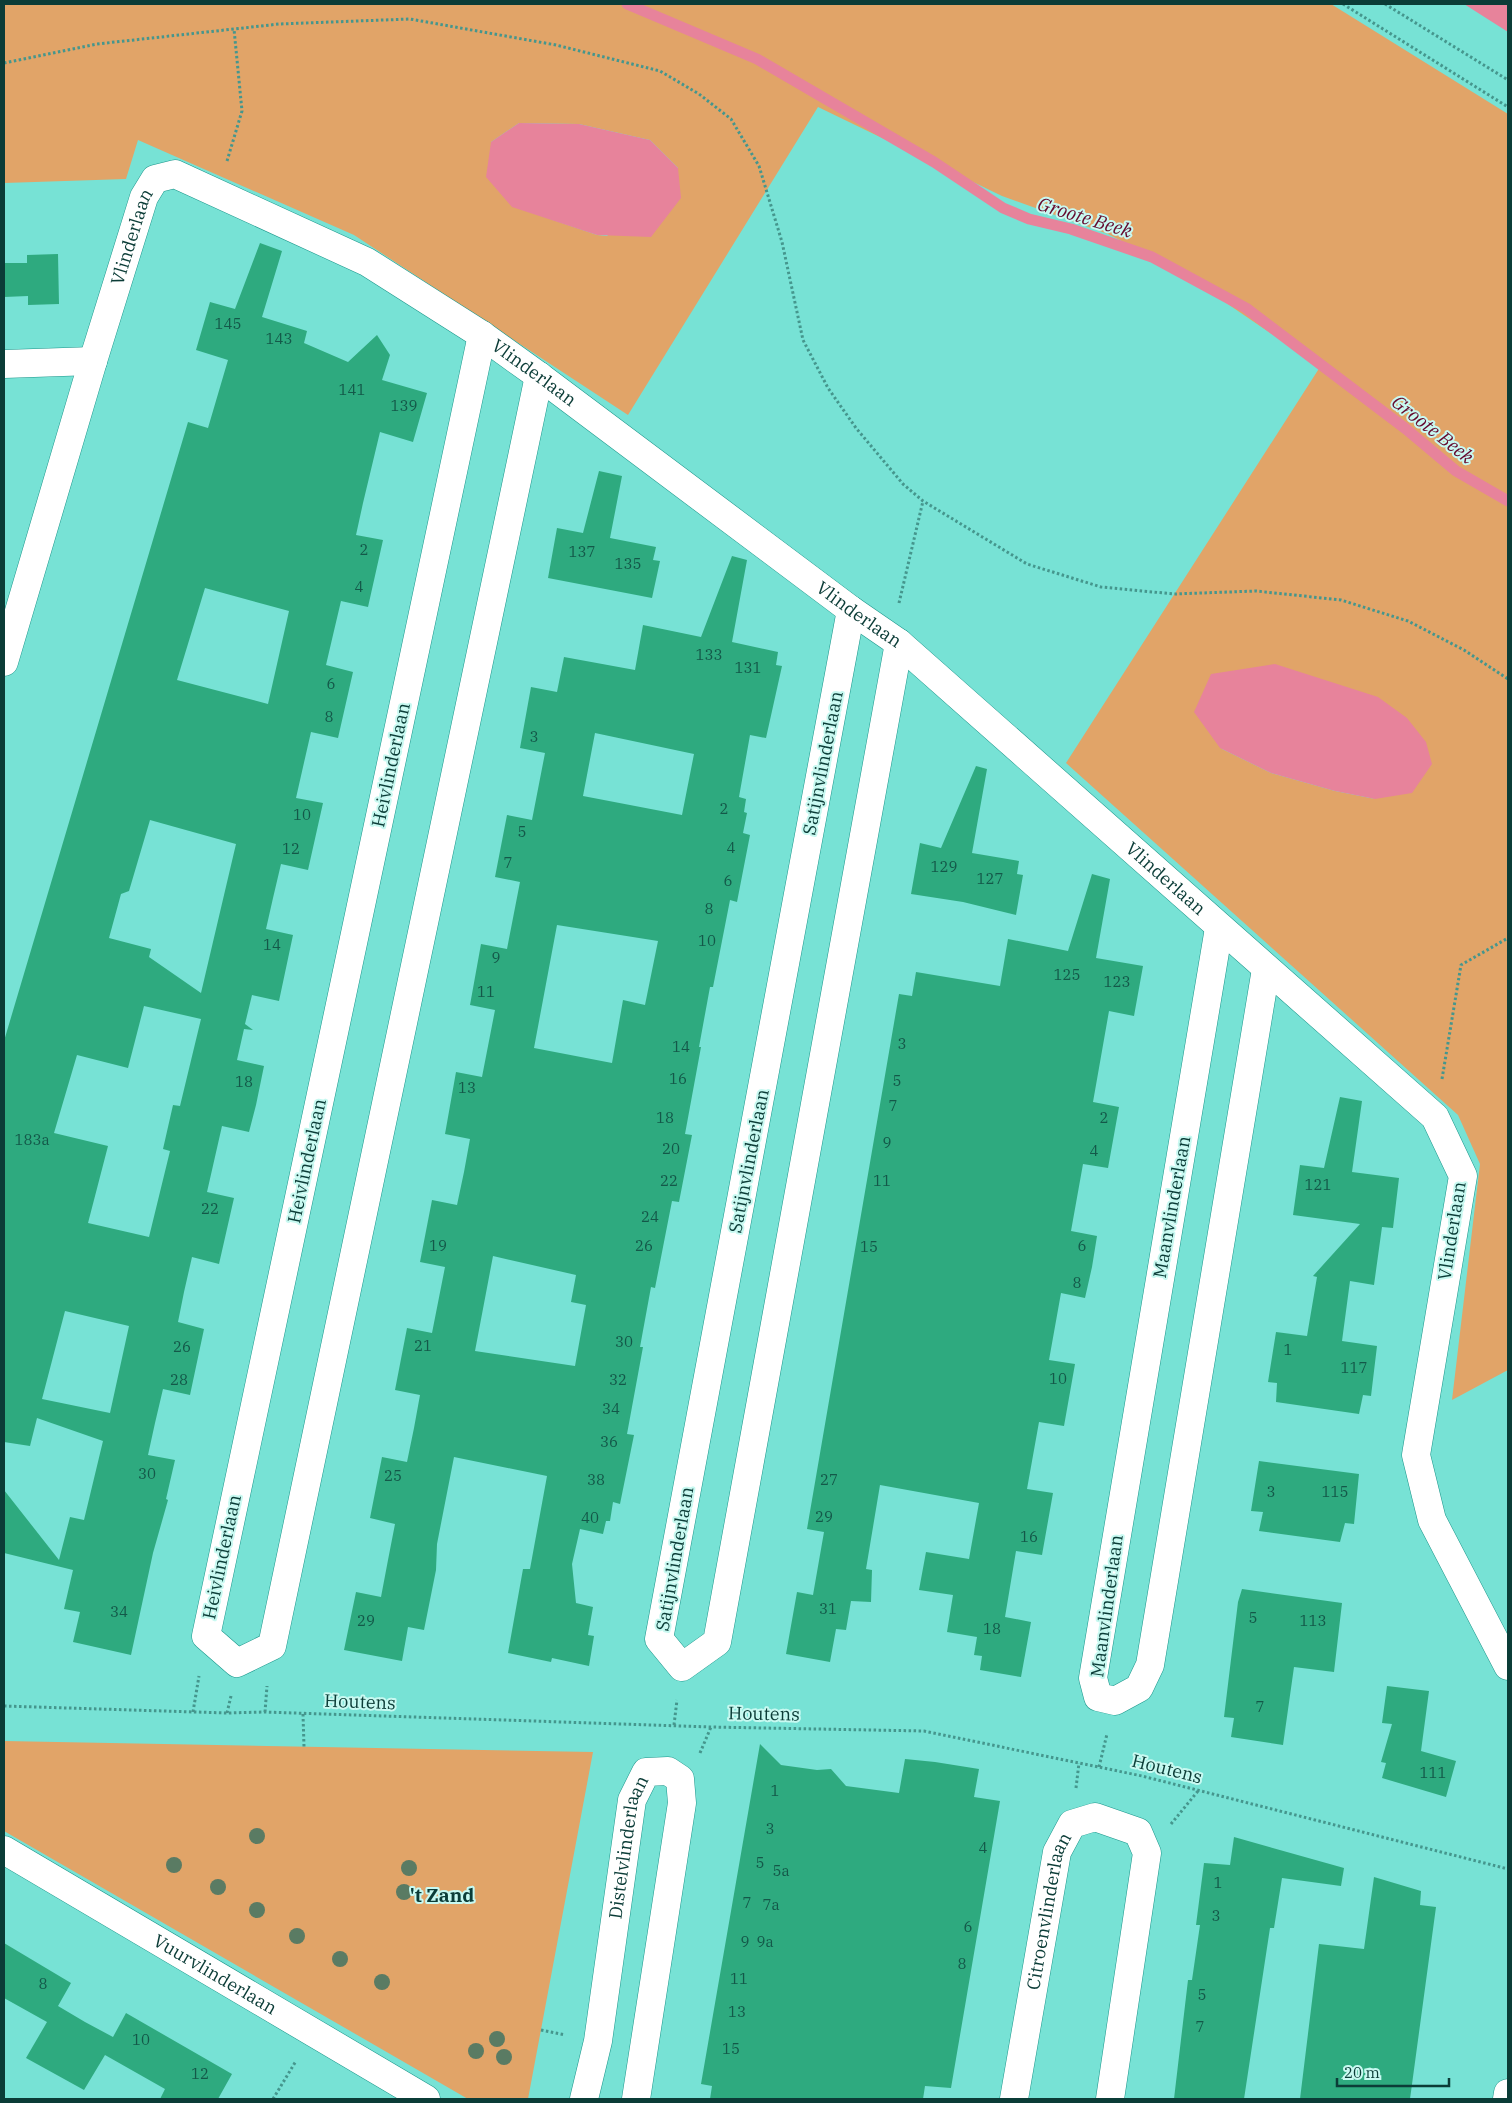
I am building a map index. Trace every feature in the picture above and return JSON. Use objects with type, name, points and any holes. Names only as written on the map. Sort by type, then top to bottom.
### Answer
[{"type":"street","name":"Vlinderlaan","points":[[4,662],[93,361],[144,197],[155,179],[175,174],[218,192],[366,262],[482,336],[539,376],[852,610],[895,640],[1435,1117],[1462,1176],[1416,1455],[1432,1520],[1508,1666]]},
{"type":"street","name":"Heivlinderlaan","points":[[482,336],[206,1636],[237,1663],[272,1646],[539,376]]},
{"type":"street","points":[[4,364],[93,361]]},
{"type":"street","name":"Satijnvlinderlaan","points":[[852,610],[660,1639],[682,1667],[717,1642],[895,640]]},
{"type":"street","name":"Maanvlinderlaan","points":[[1219,928],[1093,1678],[1098,1698],[1115,1701],[1139,1688],[1150,1665],[1266,968]]},
{"type":"street","name":"Distelvlinderlaan","points":[[584,2099],[598,2041],[632,1800],[646,1772],[668,1771],[680,1779],[682,1802],[636,2099]]},
{"type":"street","name":"Citroenvlinderlaan","points":[[1014,2099],[1057,1852],[1072,1824],[1095,1817],[1138,1832],[1146,1853],[1110,2099]]},
{"type":"street","name":"Vuurvlinderlaan","points":[[4,1850],[426,2099]]},
{"type":"street","points":[[1507,2099],[1508,2094]]},
{"type":"path","points":[[1343,4],[1508,107]]},
{"type":"path","points":[[1385,4],[1508,80]]},
{"type":"path","points":[[4,63],[97,44],[279,24],[410,19],[556,45],[660,71],[699,94],[731,119],[759,166],[782,242],[803,340],[828,388],[856,428],[902,484],[923,501],[1027,564],[1101,587],[1174,594],[1256,591],[1341,600],[1408,621],[1464,650],[1508,679]]},
{"type":"path","points":[[218,192],[242,111],[234,29]]},
{"type":"path","points":[[895,640],[923,501]]},
{"type":"path","points":[[1435,1117],[1462,965],[1508,938]]},
{"type":"path","name":"Houtens","points":[[4,1706],[712,1727],[924,1731],[1142,1776],[1508,1869]]},
{"type":"path","points":[[302,1714],[304,1747]]},
{"type":"path","points":[[273,2099],[313,2032]]},
{"type":"shaded area","points":[[4,4],[1331,4],[1508,114],[1508,1370],[1452,1400],[1480,1164],[1458,1115],[1066,763],[1320,367],[1178,270],[1108,234],[1002,196],[818,107],[628,415],[354,235],[138,140],[126,179],[4,183]],"holes":[[[519,123],[579,124],[650,140],[678,168],[607,236],[597,235],[512,206],[491,142]],[[1220,748],[1375,799],[1335,791],[1271,773]]]},
{"type":"shaded area","points":[[1464,4],[1508,4],[1508,32]]},
{"type":"shaded area","points":[[519,123],[579,124],[650,140],[678,168],[681,198],[651,237],[597,235],[512,207],[486,177],[491,142]]},
{"type":"shaded area","points":[[1275,664],[1378,697],[1407,718],[1426,742],[1432,764],[1412,793],[1375,799],[1335,791],[1271,773],[1220,748],[1194,712],[1211,674]]},
{"type":"shaded area","points":[[4,1741],[593,1752],[528,2099],[468,2099],[4,1831]]},
{"type":"building","points":[[260,243],[282,251],[262,317],[307,331],[304,343],[348,362],[377,335],[390,355],[382,380],[427,393],[413,442],[380,432],[363,503],[356,535],[383,540],[368,607],[341,601],[326,665],[353,672],[338,738],[311,732],[303,767],[296,798],[323,803],[308,870],[281,864],[273,898],[266,929],[293,935],[279,1001],[252,995],[245,1024],[253,1030],[244,1029],[237,1060],[264,1066],[249,1132],[222,1126],[207,1192],[234,1198],[219,1264],[192,1257],[184,1292],[178,1322],[204,1329],[190,1395],[163,1389],[155,1423],[148,1455],[175,1460],[166,1499],[168,1500],[153,1553],[131,1655],[73,1642],[80,1612],[64,1609],[73,1570],[4,1553],[4,1490],[59,1560],[70,1517],[84,1520],[103,1441],[37,1418],[30,1446],[4,1442],[4,1041],[188,422],[208,428],[228,360],[196,350],[210,302],[235,309]],"holes":[[[205,588],[289,611],[268,704],[177,680]],[[150,820],[236,844],[201,993],[149,957],[151,949],[109,938],[121,894],[129,891]],[[144,1006],[201,1019],[180,1106],[173,1105],[163,1149],[170,1151],[149,1237],[88,1223],[108,1146],[54,1133],[77,1055],[128,1068]],[[65,1311],[129,1326],[110,1413],[42,1399]]]},
{"type":"building","points":[[58,254],[59,304],[28,305],[28,296],[4,297],[4,263],[27,263],[27,255]]},
{"type":"building","points":[[599,471],[622,476],[610,538],[656,547],[653,560],[660,561],[652,598],[548,578],[557,528],[583,533]]},
{"type":"building","points":[[732,556],[747,560],[732,642],[778,652],[776,665],[782,666],[766,738],[750,735],[739,797],[746,799],[744,812],[747,813],[743,833],[750,835],[737,902],[730,900],[713,987],[710,987],[685,1134],[692,1135],[679,1202],[672,1201],[655,1288],[651,1287],[640,1347],[643,1347],[627,1434],[634,1435],[620,1504],[613,1502],[610,1521],[606,1521],[603,1534],[580,1529],[572,1564],[576,1603],[593,1607],[588,1635],[594,1636],[589,1666],[552,1658],[551,1662],[508,1653],[523,1569],[530,1569],[547,1476],[454,1457],[437,1544],[436,1570],[424,1630],[408,1627],[402,1661],[344,1650],[356,1592],[381,1597],[395,1524],[370,1518],[382,1457],[407,1462],[420,1395],[395,1390],[407,1328],[432,1333],[445,1267],[420,1262],[432,1200],[457,1205],[464,1172],[470,1139],[445,1134],[456,1072],[482,1077],[495,1010],[470,1005],[481,944],[507,949],[520,882],[495,877],[507,815],[532,820],[545,753],[520,748],[531,687],[557,692],[564,657],[635,670],[643,625],[701,637]],"holes":[[[595,733],[694,754],[682,815],[583,796]],[[557,925],[658,941],[645,1005],[623,1000],[612,1063],[534,1048]],[[493,1256],[576,1275],[571,1302],[586,1305],[575,1366],[475,1351]]]},
{"type":"building","points":[[976,766],[987,769],[972,853],[1019,861],[1017,874],[1023,875],[1016,915],[963,902],[911,894],[920,843],[941,848]]},
{"type":"building","points":[[1092,874],[1110,879],[1096,958],[1143,966],[1134,1016],[1109,1011],[1093,1102],[1119,1107],[1108,1168],[1083,1164],[1071,1231],[1097,1236],[1085,1298],[1061,1293],[1049,1360],[1075,1364],[1064,1426],[1039,1422],[1027,1489],[1053,1493],[1042,1555],[1016,1551],[1005,1617],[1031,1622],[1021,1677],[980,1670],[982,1656],[974,1655],[977,1637],[947,1632],[953,1595],[919,1590],[926,1552],[969,1559],[979,1503],[880,1485],[866,1569],[872,1570],[871,1602],[851,1601],[846,1630],[836,1629],[830,1662],[786,1654],[797,1592],[813,1595],[824,1532],[807,1529],[899,994],[912,996],[916,972],[1000,986],[1008,939],[1068,951]]},
{"type":"building","points":[[1340,1097],[1362,1101],[1352,1172],[1399,1178],[1393,1228],[1382,1227],[1374,1285],[1350,1281],[1342,1341],[1377,1346],[1371,1396],[1363,1395],[1359,1414],[1276,1402],[1277,1383],[1268,1382],[1276,1332],[1307,1336],[1317,1277],[1313,1276],[1360,1224],[1293,1215],[1300,1165],[1324,1168]]},
{"type":"building","points":[[1259,1461],[1359,1474],[1354,1524],[1345,1523],[1340,1542],[1259,1531],[1263,1512],[1251,1511]]},
{"type":"building","points":[[1242,1589],[1342,1603],[1334,1672],[1294,1667],[1283,1745],[1231,1737],[1234,1718],[1224,1717],[1238,1602]]},
{"type":"building","points":[[1387,1686],[1429,1691],[1421,1751],[1456,1761],[1446,1797],[1382,1778],[1386,1763],[1381,1762],[1392,1724],[1382,1723]]},
{"type":"building","points":[[760,1744],[781,1765],[817,1770],[831,1769],[846,1786],[899,1793],[905,1759],[979,1769],[974,1797],[1000,1801],[951,2088],[925,2086],[923,2099],[710,2099],[712,2086],[701,2084]]},
{"type":"building","points":[[1234,1837],[1344,1868],[1341,1886],[1282,1878],[1274,1928],[1270,1928],[1244,2099],[1174,2099],[1188,1980],[1192,1980],[1200,1925],[1196,1925],[1204,1863],[1230,1865]]},
{"type":"building","points":[[1374,1877],[1421,1891],[1420,1905],[1436,1907],[1410,2099],[1300,2099],[1319,1944],[1364,1949]]},
{"type":"building","points":[[4,1943],[71,1983],[58,2006],[85,2022],[113,2037],[126,2013],[232,2074],[218,2099],[160,2099],[165,2089],[105,2055],[84,2090],[26,2058],[47,2022],[4,1998]]},
{"type":"waterway","name":"Groote Beek","points":[[627,4],[757,59],[934,162],[1003,208],[1029,219],[1071,229],[1152,257],[1246,308],[1406,429],[1456,471],[1508,501]]},
{"type":"district","name":"'t Zand","points":[[442,1895]]}]
